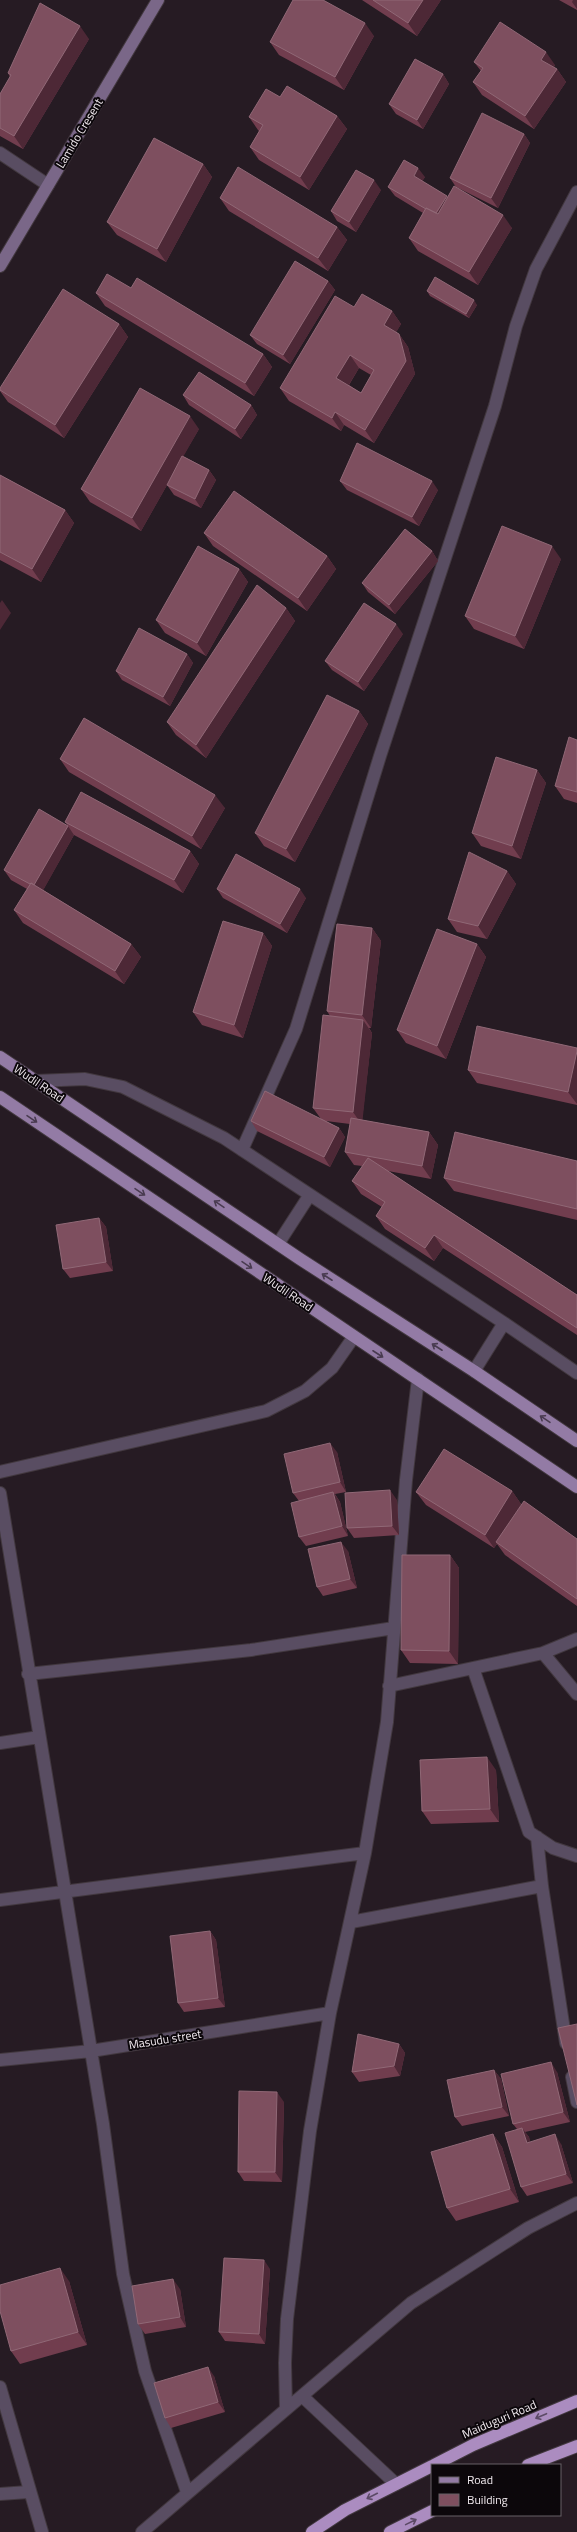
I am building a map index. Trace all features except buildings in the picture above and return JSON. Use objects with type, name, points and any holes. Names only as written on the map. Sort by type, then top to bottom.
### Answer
[{"type":"highway","name":"Maiduguri Road","points":[[435,2464],[474,2445],[577,2401]]},
{"type":"highway","points":[[531,2464],[577,2446]]},
{"type":"highway","name":"Maiduguri Road","points":[[312,2532],[345,2510],[431,2466]]},
{"type":"highway","points":[[390,2532],[431,2512]]},
{"type":"main road","name":"Wudil Road","points":[[0,1057],[278,1244],[474,1371],[577,1441]]},
{"type":"main road","name":"Wudil Road","points":[[0,1097],[353,1338],[418,1379],[577,1487]]},
{"type":"street","name":"Lamido Cresent","points":[[0,266],[158,0]]},
{"type":"street","points":[[0,153],[48,185]]},
{"type":"street","points":[[242,1150],[296,1029],[380,756],[493,413],[516,326],[536,269],[577,192]]},
{"type":"street","points":[[36,1081],[85,1079],[123,1087],[224,1138],[577,1373]]},
{"type":"street","points":[[278,1244],[310,1196]]},
{"type":"street","points":[[474,1371],[504,1323]]},
{"type":"street","points":[[0,1472],[266,1411],[305,1391],[332,1368],[353,1338]]},
{"type":"street","points":[[286,2409],[285,2363],[287,2320],[310,2131],[330,2013],[352,1922],[366,1853],[387,1722],[406,1480],[418,1379]]},
{"type":"street","points":[[0,1493],[28,1674],[91,2051],[123,2274],[146,2371],[187,2492]]},
{"type":"street","points":[[28,1674],[251,1650],[394,1628]]},
{"type":"street","points":[[389,1686],[543,1653],[577,1638]]},
{"type":"street","points":[[543,1653],[577,1694]]},
{"type":"street","points":[[473,1668],[524,1822],[529,1832],[553,1848],[577,1856]]},
{"type":"street","points":[[0,1742],[39,1737]]},
{"type":"street","points":[[537,1837],[542,1886],[569,2062],[577,2102]]},
{"type":"street","points":[[0,1900],[366,1853]]},
{"type":"street","points":[[352,1922],[542,1886]]},
{"type":"street","name":"Masudu street","points":[[0,2060],[91,2051],[330,2013]]},
{"type":"street","points":[[142,2532],[187,2492],[411,2303],[528,2228],[577,2203]]},
{"type":"street","points":[[0,2387],[28,2492],[42,2532]]},
{"type":"street","points":[[302,2396],[396,2484]]},
{"type":"street","points":[[0,2494],[28,2492]]}]
